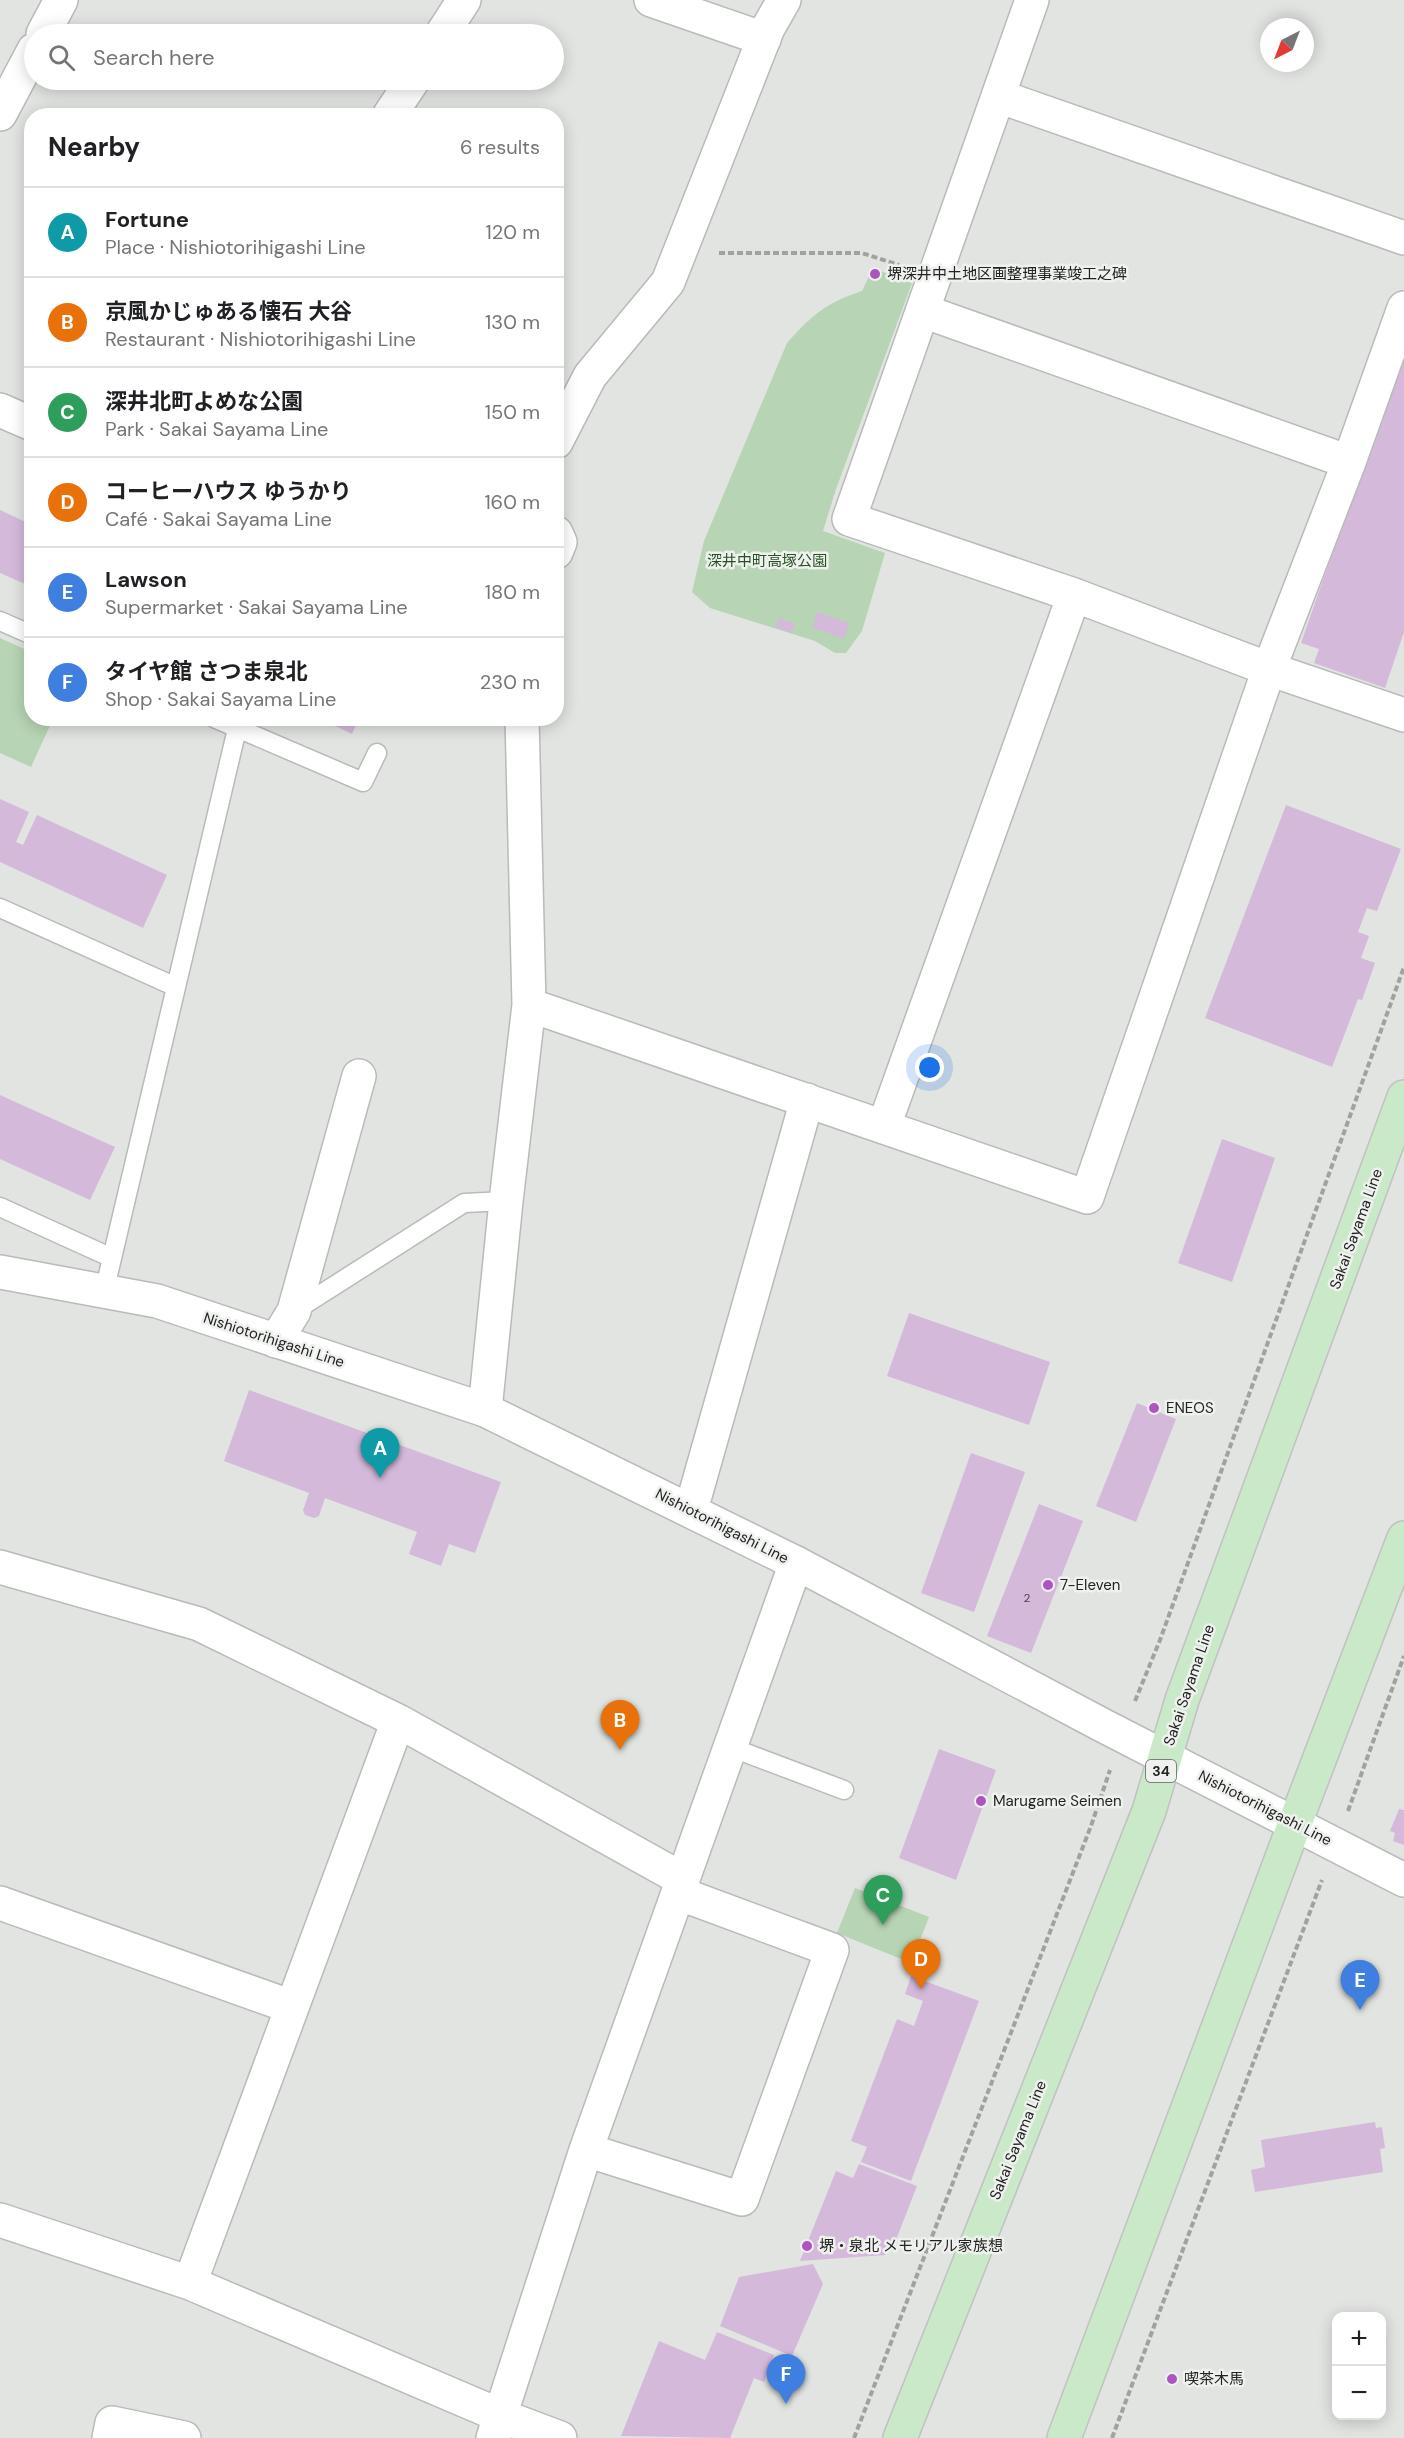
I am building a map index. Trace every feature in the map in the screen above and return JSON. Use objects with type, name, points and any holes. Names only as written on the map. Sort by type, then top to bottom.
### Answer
[{"type":"main road","name":"Sakai Sayama Line","points":[[900,2438],[1149,1811],[1191,1677],[1404,1097]]},
{"type":"main road","points":[[1064,2438],[1404,1538]]},
{"type":"street","points":[[48,24],[61,0]]},
{"type":"street","points":[[448,24],[464,0]]},
{"type":"street","points":[[651,0],[764,39]]},
{"type":"street","points":[[564,426],[590,376],[668,282],[764,39],[784,0]]},
{"type":"street","points":[[1032,0],[849,519],[1074,595],[1269,669],[1404,715]]},
{"type":"street","points":[[0,114],[24,69]]},
{"type":"street","points":[[394,108],[406,90]]},
{"type":"street","points":[[998,96],[1404,238]]},
{"type":"street","points":[[529,1005],[1087,1197],[1269,669],[1349,462],[1404,308]]},
{"type":"street","points":[[923,311],[1349,462]]},
{"type":"street","points":[[0,410],[24,420]]},
{"type":"street","points":[[884,1126],[1074,595]]},
{"type":"street","points":[[485,1410],[529,1005],[522,726]]},
{"type":"street","points":[[276,1341],[294,1311],[359,1076]]},
{"type":"street","points":[[691,1510],[807,1100]]},
{"type":"street","name":"Nishiotorihigashi Line","points":[[0,1272],[157,1301],[485,1410],[796,1563],[1404,1880]]},
{"type":"street","points":[[496,2426],[586,2150],[796,1563]]},
{"type":"street","points":[[0,1567],[199,1624],[398,1721],[680,1886],[832,1950],[742,2199],[586,2150]]},
{"type":"street","points":[[190,2283],[398,1721]]},
{"type":"street","points":[[0,1903],[292,2007]]},
{"type":"street","points":[[0,2220],[190,2283],[496,2426],[560,2438]]},
{"type":"street","points":[[109,2438],[112,2422],[184,2438]]},
{"type":"lane","points":[[0,621],[24,632]]},
{"type":"lane","points":[[231,726],[363,782],[377,753]]},
{"type":"lane","points":[[105,1292],[237,729]]},
{"type":"lane","points":[[0,908],[176,987]]},
{"type":"lane","points":[[294,1311],[464,1203],[506,1201]]},
{"type":"lane","points":[[0,1207],[112,1258]]},
{"type":"lane","points":[[730,1747],[844,1790]]},
{"type":"path","points":[[679,252],[862,253],[934,279]]},
{"type":"path","points":[[1135,1700],[1160,1640],[1404,967]]},
{"type":"path","points":[[1346,1818],[1404,1656]]},
{"type":"path","points":[[854,2438],[1091,1826],[1113,1761]]},
{"type":"path","points":[[1112,2438],[1323,1877]]},
{"type":"green space","name":"深井中町高塚公園","points":[[873,268],[912,283],[836,489],[823,531],[885,553],[862,631],[846,653],[835,653],[815,641],[710,608],[692,592],[704,541],[787,343],[820,311],[862,291]]},
{"type":"green space","points":[[0,638],[24,649],[24,726],[50,726],[31,767],[0,753]]},
{"type":"green space","points":[[855,1888],[929,1917],[911,1963],[837,1933]]},
{"type":"building","points":[[1404,348],[1404,632],[1385,688],[1314,663],[1319,649],[1301,643]]},
{"type":"building","points":[[0,510],[24,521],[24,584],[0,573]]},
{"type":"building","points":[[817,612],[849,623],[844,639],[812,627]]},
{"type":"building","points":[[779,618],[795,624],[791,633],[775,627]]},
{"type":"building","points":[[335,726],[356,726],[352,734]]},
{"type":"building","points":[[0,799],[29,812],[16,842],[23,845],[37,815],[167,875],[143,928],[0,862]]},
{"type":"building","points":[[1286,805],[1401,849],[1377,911],[1367,908],[1358,932],[1369,936],[1361,958],[1375,963],[1362,1000],[1358,999],[1332,1067],[1205,1018]]},
{"type":"building","points":[[0,1095],[115,1147],[90,1200],[0,1159]]},
{"type":"building","points":[[1222,1139],[1275,1158],[1232,1282],[1178,1263]]},
{"type":"building","points":[[909,1313],[1050,1362],[1029,1425],[887,1376]]},
{"type":"building","points":[[249,1390],[501,1482],[475,1553],[449,1544],[441,1566],[409,1554],[417,1532],[325,1498],[319,1516],[314,1518],[305,1515],[303,1510],[309,1493],[224,1461]]},
{"type":"building","points":[[1137,1403],[1176,1419],[1136,1522],[1096,1506]]},
{"type":"building","points":[[971,1453],[1025,1472],[974,1612],[921,1593]]},
{"type":"building","points":[[1039,1504],[1083,1521],[1031,1653],[987,1636]]},
{"type":"building","points":[[939,1749],[996,1770],[956,1880],[899,1858]]},
{"type":"building","points":[[1399,1809],[1404,1810],[1404,1845],[1393,1841],[1395,1833],[1390,1831]]},
{"type":"building","points":[[911,1976],[979,2001],[911,2181],[861,2162],[867,2147],[851,2141],[897,2019],[914,2026],[923,2001],[905,1994]]},
{"type":"building","points":[[1375,2122],[1376,2128],[1382,2127],[1385,2148],[1380,2149],[1383,2172],[1255,2192],[1251,2170],[1265,2167],[1261,2140]]},
{"type":"building","points":[[859,2164],[917,2186],[892,2250],[887,2248],[885,2255],[800,2261],[836,2171],[853,2178]]},
{"type":"building","points":[[813,2264],[823,2284],[792,2356],[720,2326],[739,2277]]},
{"type":"building","points":[[717,2332],[774,2355],[764,2382],[754,2378],[730,2438],[621,2436],[659,2341],[705,2360]]},
{"type":"place","name":"堺深井中土地区画整理事業竣工之碑","points":[[875,274]]},
{"type":"place","name":"ENEOS","points":[[1154,1408]]},
{"type":"place","name":"Fortune","points":[[380,1478]]},
{"type":"place","name":"7-Eleven","points":[[1048,1585]]},
{"type":"place","name":"京風かじゅある懐石 大谷","points":[[620,1750]]},
{"type":"place","name":"Marugame Seimen","points":[[981,1801]]},
{"type":"place","name":"深井北町よめな公園","points":[[883,1925]]},
{"type":"place","name":"コーヒーハウス ゆうかり","points":[[921,1989]]},
{"type":"place","name":"Lawson","points":[[1360,2010]]},
{"type":"place","name":"堺・泉北 メモリアル家族想","points":[[807,2246]]},
{"type":"place","name":"喫茶木馬","points":[[1172,2379]]},
{"type":"place","name":"タイヤ館 さつま泉北","points":[[786,2404]]}]
